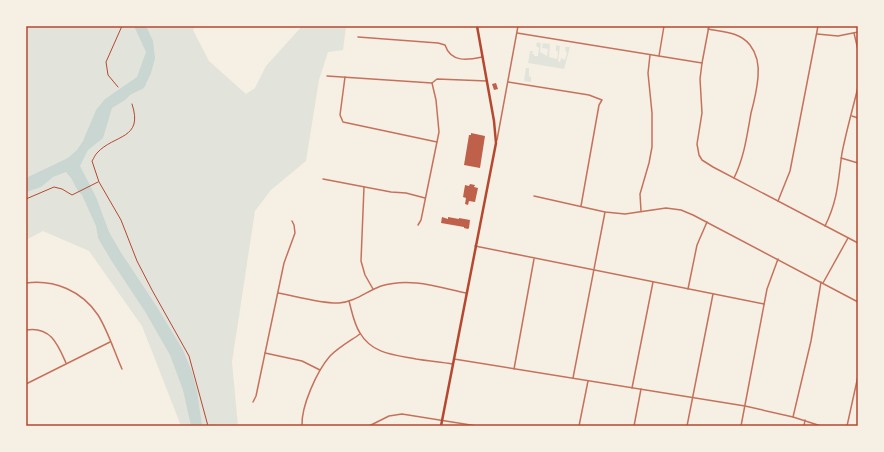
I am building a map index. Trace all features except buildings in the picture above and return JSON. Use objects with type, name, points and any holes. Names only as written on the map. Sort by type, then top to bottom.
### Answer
[{"type":"main road","points":[[441,426],[496,143],[494,121],[477,26]]},
{"type":"street","points":[[496,143],[518,26]]},
{"type":"street","points":[[658,56],[664,26]]},
{"type":"street","points":[[709,26],[700,79],[702,113],[697,140],[697,149],[702,160],[706,164],[734,179],[858,243]]},
{"type":"street","points":[[778,202],[790,171],[818,26]]},
{"type":"street","points":[[708,29],[735,34],[741,37],[750,45],[756,55],[758,69],[757,84],[742,159],[734,179]]},
{"type":"street","points":[[817,34],[831,36],[858,32]]},
{"type":"street","points":[[517,33],[702,63]]},
{"type":"street","points":[[854,33],[858,50]]},
{"type":"street","points":[[358,37],[438,42],[445,45],[448,52],[456,58],[466,60],[482,57]]},
{"type":"street","points":[[642,211],[640,194],[652,147],[652,113],[648,73],[650,55]]},
{"type":"street","points":[[327,76],[432,83],[438,79],[487,81]]},
{"type":"street","points":[[345,77],[340,115],[343,122],[437,142]]},
{"type":"street","points":[[508,82],[589,95],[602,100],[599,105],[581,206]]},
{"type":"street","points":[[418,225],[421,220],[437,142],[439,123],[432,83]]},
{"type":"street","points":[[825,226],[835,201],[842,158],[858,87]]},
{"type":"street","points":[[851,116],[858,118]]},
{"type":"street","points":[[842,158],[858,163]]},
{"type":"street","points":[[322,179],[425,198]]},
{"type":"street","points":[[364,187],[361,261],[365,275],[373,289]]},
{"type":"street","points":[[534,196],[605,212],[625,214],[660,208],[673,209],[689,213],[858,302]]},
{"type":"street","points":[[573,378],[605,212]]},
{"type":"street","points":[[253,402],[256,396],[284,263],[295,233],[292,221]]},
{"type":"street","points":[[688,288],[697,245],[707,222]]},
{"type":"street","points":[[823,283],[848,238]]},
{"type":"street","points":[[475,246],[764,304]]},
{"type":"street","points":[[514,369],[535,258]]},
{"type":"street","points":[[741,426],[764,304],[770,279],[778,259]]},
{"type":"street","points":[[26,283],[41,282],[56,284],[77,294],[94,310],[102,321],[122,369]]},
{"type":"street","points":[[278,293],[331,303],[349,301],[373,289],[388,284],[413,282],[466,293]]},
{"type":"street","points":[[632,388],[653,282]]},
{"type":"street","points":[[793,417],[811,341],[821,282]]},
{"type":"street","points":[[687,426],[713,294]]},
{"type":"street","points":[[349,301],[354,320],[360,334],[371,346],[383,353],[453,364]]},
{"type":"street","points":[[26,330],[40,330],[49,334],[58,344],[66,363]]},
{"type":"street","points":[[302,426],[304,409],[320,370],[336,351],[360,334]]},
{"type":"street","points":[[26,384],[110,342]]},
{"type":"street","points":[[265,353],[302,361],[320,370]]},
{"type":"street","points":[[454,359],[745,406],[805,420],[821,426]]},
{"type":"street","points":[[847,426],[858,376]]},
{"type":"street","points":[[579,426],[588,381]]},
{"type":"street","points":[[634,426],[641,389]]},
{"type":"street","points":[[369,426],[389,416],[402,414],[477,426]]},
{"type":"street","points":[[804,426],[805,420]]},
{"type":"path","points":[[118,87],[108,75],[106,62],[122,26]]},
{"type":"path","points":[[132,104],[135,115],[132,129],[124,137],[107,145],[96,153],[92,161],[98,182],[121,220],[137,261],[189,356],[208,426]]},
{"type":"path","points":[[26,199],[54,187],[62,189],[72,195],[98,182]]},
{"type":"shaded area","points":[[26,26],[196,26],[193,30],[209,61],[246,94],[255,88],[266,66],[302,26],[346,27],[343,50],[328,52],[319,80],[306,161],[271,190],[255,211],[232,362],[238,426],[181,426],[142,326],[89,251],[43,231],[26,240]]},
{"type":"shaded area","points":[[134,26],[146,26],[153,41],[155,58],[151,73],[144,88],[130,95],[112,108],[103,138],[88,150],[80,166],[96,197],[109,232],[183,350],[192,372],[197,391],[202,426],[191,426],[183,390],[170,355],[146,313],[98,238],[96,226],[82,195],[71,178],[66,172],[53,177],[41,187],[26,192],[26,178],[68,158],[77,150],[83,141],[96,110],[105,99],[137,77],[146,52]]},
{"type":"shaded area","points":[[537,42],[541,43],[540,52],[547,56],[548,49],[542,48],[543,43],[550,44],[549,57],[557,59],[558,51],[556,51],[556,45],[560,46],[558,61],[560,62],[561,58],[565,60],[567,53],[565,47],[570,47],[564,69],[528,63],[530,51],[533,51],[532,54],[534,54],[534,56],[538,56],[539,48],[536,46]]},
{"type":"shaded area","points":[[526,68],[529,68],[531,82],[524,81]]}]
